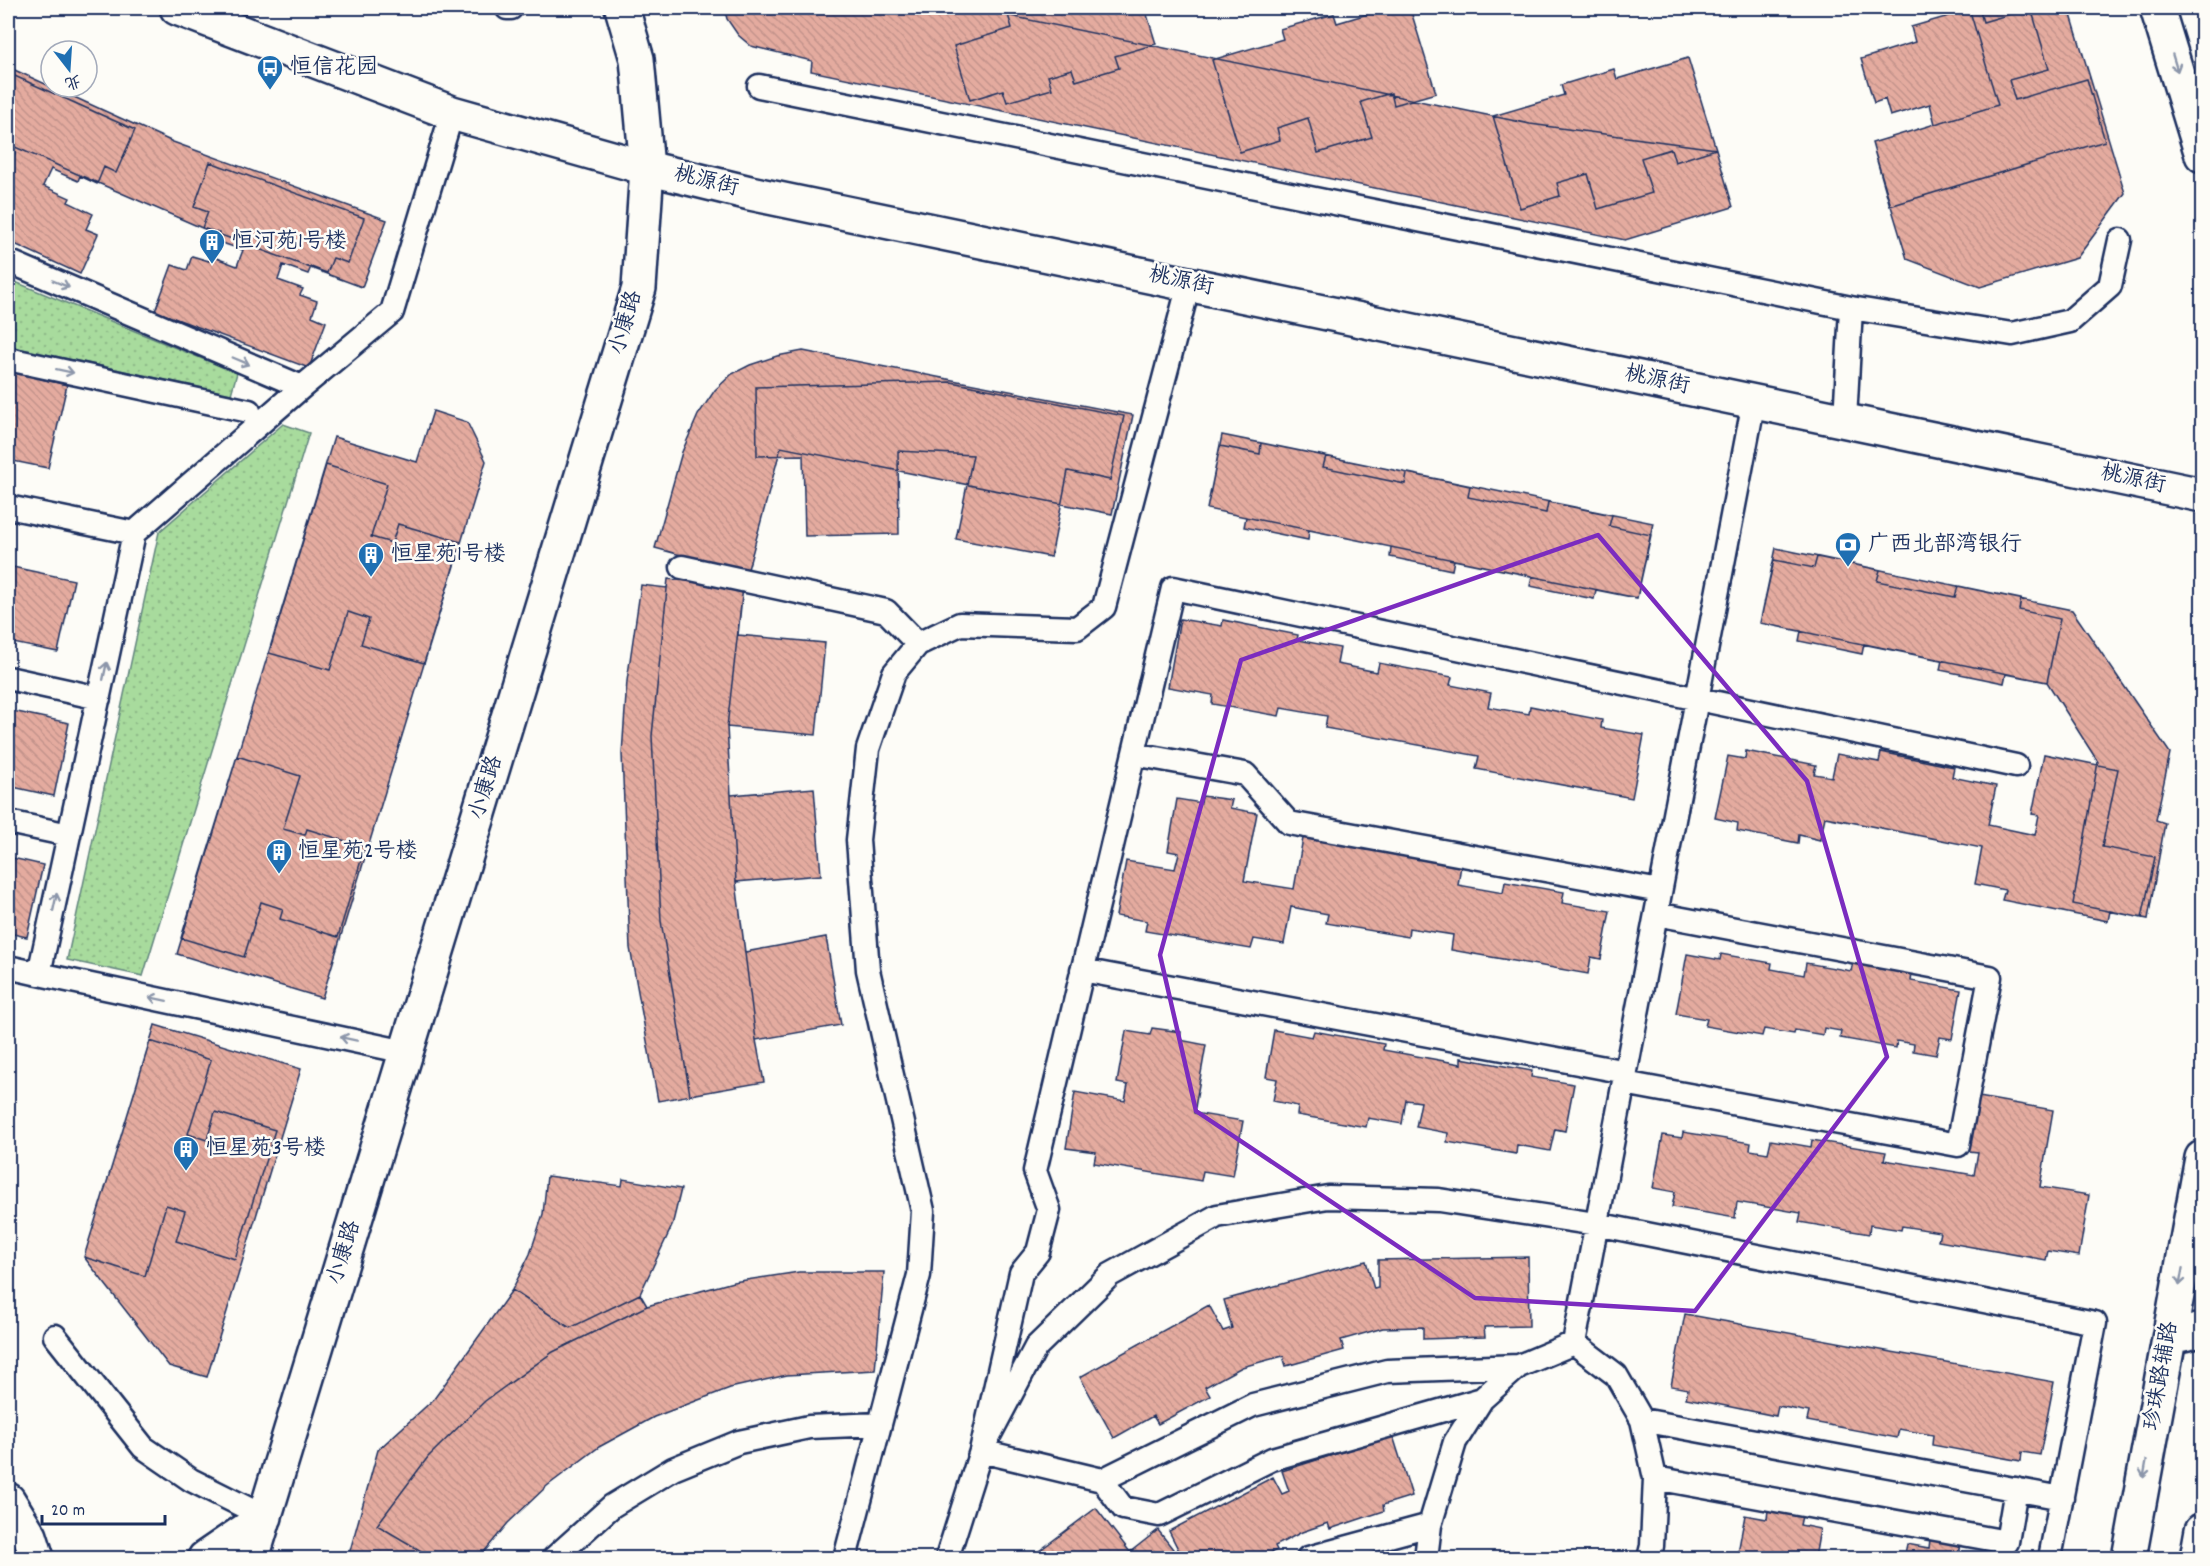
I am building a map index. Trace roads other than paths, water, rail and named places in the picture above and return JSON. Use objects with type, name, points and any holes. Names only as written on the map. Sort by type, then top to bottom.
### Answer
[{"type":"street","name":"桃源街","points":[[177,8],[452,113],[646,168],[750,193],[2202,495]]},
{"type":"street","name":"小康路","points":[[252,1558],[639,288],[646,168],[637,59],[622,8]]},
{"type":"street","points":[[2157,8],[2202,155]]},
{"type":"street","name":"珍珠路辅路","points":[[2129,1558],[2202,1158]]},
{"type":"street","points":[[2170,1337],[2202,1330]]},
{"type":"street","points":[[8,1500],[34,1547],[60,1558]]},
{"type":"street","points":[[205,1558],[265,1517]]},
{"type":"street","points":[[2197,1558],[2202,1530]]},
{"type":"lane","points":[[759,86],[1851,308],[2012,334],[2070,321],[2110,286],[2120,240]]},
{"type":"lane","points":[[39,974],[134,533],[392,312],[452,113]]},
{"type":"lane","points":[[8,261],[302,387]]},
{"type":"lane","points":[[845,1558],[919,1275],[923,1211],[868,970],[858,840],[868,749],[894,673],[918,644],[960,624],[1077,628],[1104,607],[1189,284]]},
{"type":"lane","points":[[1845,420],[1851,308]]},
{"type":"lane","points":[[8,359],[249,411]]},
{"type":"lane","points":[[1574,1343],[1754,401]]},
{"type":"lane","points":[[8,507],[134,533]]},
{"type":"lane","points":[[682,567],[886,611],[918,644]]},
{"type":"lane","points":[[947,1558],[981,1451],[1021,1273],[1038,1252],[1049,1210],[1035,1171],[1173,588],[2016,766]]},
{"type":"lane","points":[[8,678],[99,698]]},
{"type":"lane","points":[[1134,754],[1245,774],[1289,823],[1660,891]]},
{"type":"lane","points":[[8,822],[69,835]]},
{"type":"lane","points":[[1082,970],[1958,1145],[1990,977],[1656,914]]},
{"type":"lane","points":[[8,967],[406,1052]]},
{"type":"lane","points":[[981,1451],[1036,1347],[1110,1275],[1217,1216],[1328,1197],[1439,1200],[1596,1224],[2095,1323],[2050,1558]]},
{"type":"lane","points":[[55,1336],[142,1447],[191,1480],[265,1517]]},
{"type":"lane","points":[[1426,1558],[1430,1525],[1455,1442],[1482,1399],[1519,1366],[1574,1343]]},
{"type":"lane","points":[[1574,1343],[1616,1375],[1642,1420],[1655,1478],[1652,1546],[1649,1558]]},
{"type":"lane","points":[[1102,1480],[1252,1405],[1387,1371],[1519,1366]]},
{"type":"lane","points":[[981,1451],[1102,1480],[1123,1508],[1159,1515],[1272,1459],[1482,1399]]},
{"type":"lane","points":[[1642,1420],[2062,1498]]},
{"type":"lane","points":[[554,1558],[612,1506],[673,1469],[739,1442],[809,1427],[880,1424]]},
{"type":"lane","points":[[1655,1478],[2005,1550],[2016,1489]]},
{"type":"lane","points":[[1308,1558],[1430,1525]]},
{"type":"place","name":"恒信花园","points":[[270,91]]},
{"type":"place","name":"恒河苑1号楼","points":[[212,265]]},
{"type":"place","name":"广西北部湾银行","points":[[1848,568]]},
{"type":"place","name":"恒星苑1号楼","points":[[371,578]]},
{"type":"place","name":"恒星苑2号楼","points":[[279,875]]},
{"type":"place","name":"恒星苑3号楼","points":[[186,1172]]}]
